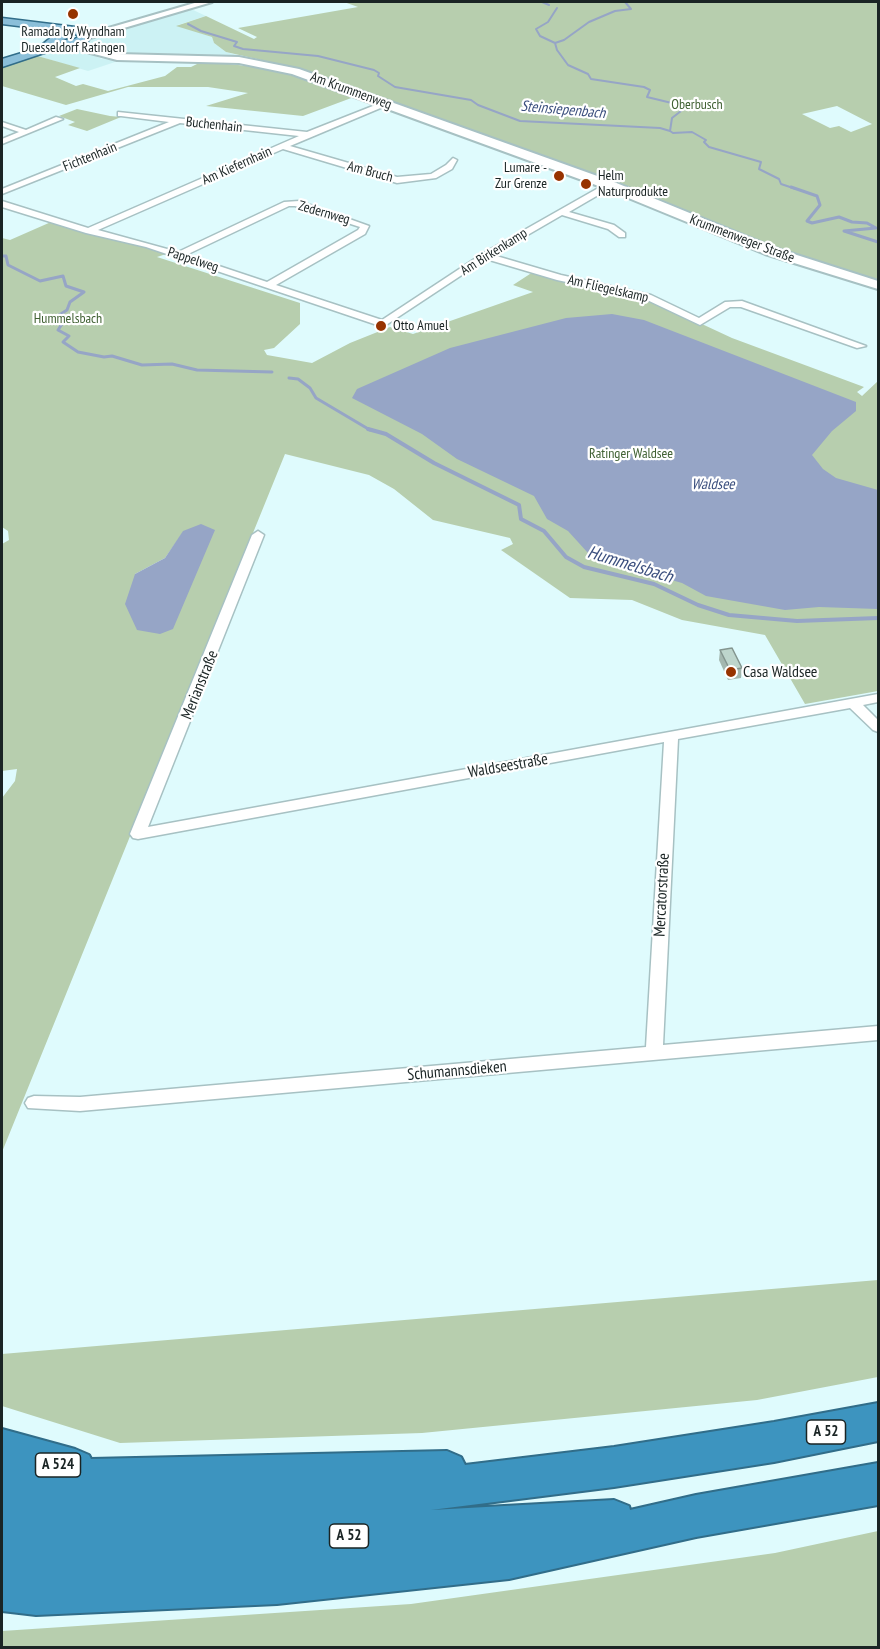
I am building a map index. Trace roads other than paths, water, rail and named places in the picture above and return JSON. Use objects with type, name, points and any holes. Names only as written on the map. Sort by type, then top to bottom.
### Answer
[{"type":"highway","name":"A 52","points":[[2,1513],[138,1512],[288,1504],[417,1492],[614,1467],[774,1442],[879,1422]]},
{"type":"highway","name":"A 524","points":[[2,1449],[115,1480]]},
{"type":"highway","points":[[2,1479],[115,1480],[614,1467]]},
{"type":"highway","name":"A 52","points":[[2,1551],[66,1551],[696,1516],[879,1484]]},
{"type":"highway","points":[[13,1594],[277,1582],[509,1558],[696,1516]]},
{"type":"main road","points":[[2,63],[107,28],[207,2]]},
{"type":"main road","points":[[2,21],[47,29],[72,39]]},
{"type":"main road","points":[[2,21],[72,39]]},
{"type":"main road","name":"Am Krummenweg","points":[[72,39],[117,57],[222,59],[264,63],[295,71],[609,185]]},
{"type":"main road","name":"Krummenweger Straße","points":[[609,185],[759,247],[879,285]]},
{"type":"street","name":"Am Kiefernhain","points":[[89,231],[282,146],[386,104]]},
{"type":"street","name":"Buchenhain","points":[[121,114],[308,135]]},
{"type":"street","points":[[47,115],[70,123]]},
{"type":"street","points":[[2,141],[59,119]]},
{"type":"street","name":"Fichtenhain","points":[[2,192],[178,122]]},
{"type":"street","points":[[2,124],[25,132]]},
{"type":"street","name":"Am Bruch","points":[[282,146],[397,180],[433,176],[449,167],[453,160]]},
{"type":"street","name":"Am Birkenkamp","points":[[383,324],[485,256],[609,185]]},
{"type":"street","name":"Zedernweg","points":[[178,255],[287,204],[296,203],[365,226],[362,232],[268,285]]},
{"type":"street","name":"Pappelweg","points":[[2,204],[178,255],[383,324]]},
{"type":"street","points":[[560,212],[611,228],[621,236]]},
{"type":"street","name":"Am Fliegelskamp","points":[[485,256],[560,278],[648,297],[700,322],[728,304],[742,304],[861,346]]},
{"type":"street","name":"Merianstraße","points":[[138,834],[258,535]]},
{"type":"street","name":"Waldseestraße","points":[[138,834],[879,698]]},
{"type":"street","points":[[853,703],[879,727]]},
{"type":"street","name":"Mercatorstraße","points":[[654,1053],[671,737]]},
{"type":"street","name":"Schumannsdieken","points":[[34,1103],[80,1104],[879,1033]]},
{"type":"water","name":"Waldsee","points":[[612,314],[644,320],[856,402],[856,411],[832,431],[812,455],[823,469],[836,478],[878,490],[878,609],[819,607],[785,610],[706,596],[682,583],[611,563],[588,553],[568,531],[547,519],[534,496],[457,459],[422,434],[352,398],[357,389],[450,348],[566,318]]},
{"type":"water","points":[[201,524],[215,530],[173,629],[160,634],[137,630],[125,604],[135,574],[165,558],[183,531]]},
{"type":"waterway","points":[[452,2],[480,2]]},
{"type":"waterway","points":[[542,2],[549,5]]},
{"type":"waterway","points":[[555,43],[564,40],[589,22],[615,11],[631,9],[625,2]]},
{"type":"waterway","points":[[555,43],[540,36],[536,29],[548,22],[557,8]]},
{"type":"waterway","name":"Steinsiepenbach","points":[[188,24],[201,31],[237,42],[234,46],[243,49],[318,56],[374,70],[379,73],[378,76],[395,87],[471,100],[478,105],[520,121],[660,128],[670,131]]},
{"type":"waterway","points":[[555,43],[557,50],[568,65],[588,74],[591,79],[644,87],[650,90],[647,97],[680,105],[681,111],[672,118],[670,131]]},
{"type":"waterway","points":[[670,131],[673,133],[692,132],[706,140],[704,142],[709,147],[761,162],[759,169],[779,179],[781,184],[796,189]]},
{"type":"waterway","points":[[791,187],[817,196],[820,205],[807,221],[812,223],[839,217],[852,222],[867,223],[876,228],[844,231],[878,242]]},
{"type":"waterway","name":"Hummelsbach","points":[[2,256],[6,256],[8,265],[40,281],[63,276],[66,286],[84,292],[70,302],[67,310],[53,319],[62,324],[58,330],[69,336],[63,342],[78,352],[104,357],[112,356],[142,365],[172,364],[197,370],[272,372]]},
{"type":"waterway","name":"Hummelsbach","points":[[289,378],[298,379],[310,388],[316,398],[369,429]]},
{"type":"waterway","name":"Hummelsbach","points":[[369,429],[386,434],[434,463],[519,505],[521,519],[544,531],[566,557],[584,567],[654,584],[698,605],[729,615],[797,621],[878,618]]},
{"type":"place","name":"Ramada by Wyndham Duesseldorf Ratingen","points":[[73,14]]},
{"type":"place","name":"Lumare - Zur Grenze","points":[[559,176]]},
{"type":"place","name":"Helm Naturprodukte","points":[[586,184]]},
{"type":"place","name":"Otto Amuel","points":[[381,326]]},
{"type":"place","name":"Casa Waldsee","points":[[731,672]]},
{"type":"park label","name":"Oberbusch","points":[[697,105]]},
{"type":"park label","name":"Ratinger Waldsee","points":[[631,454]]}]
